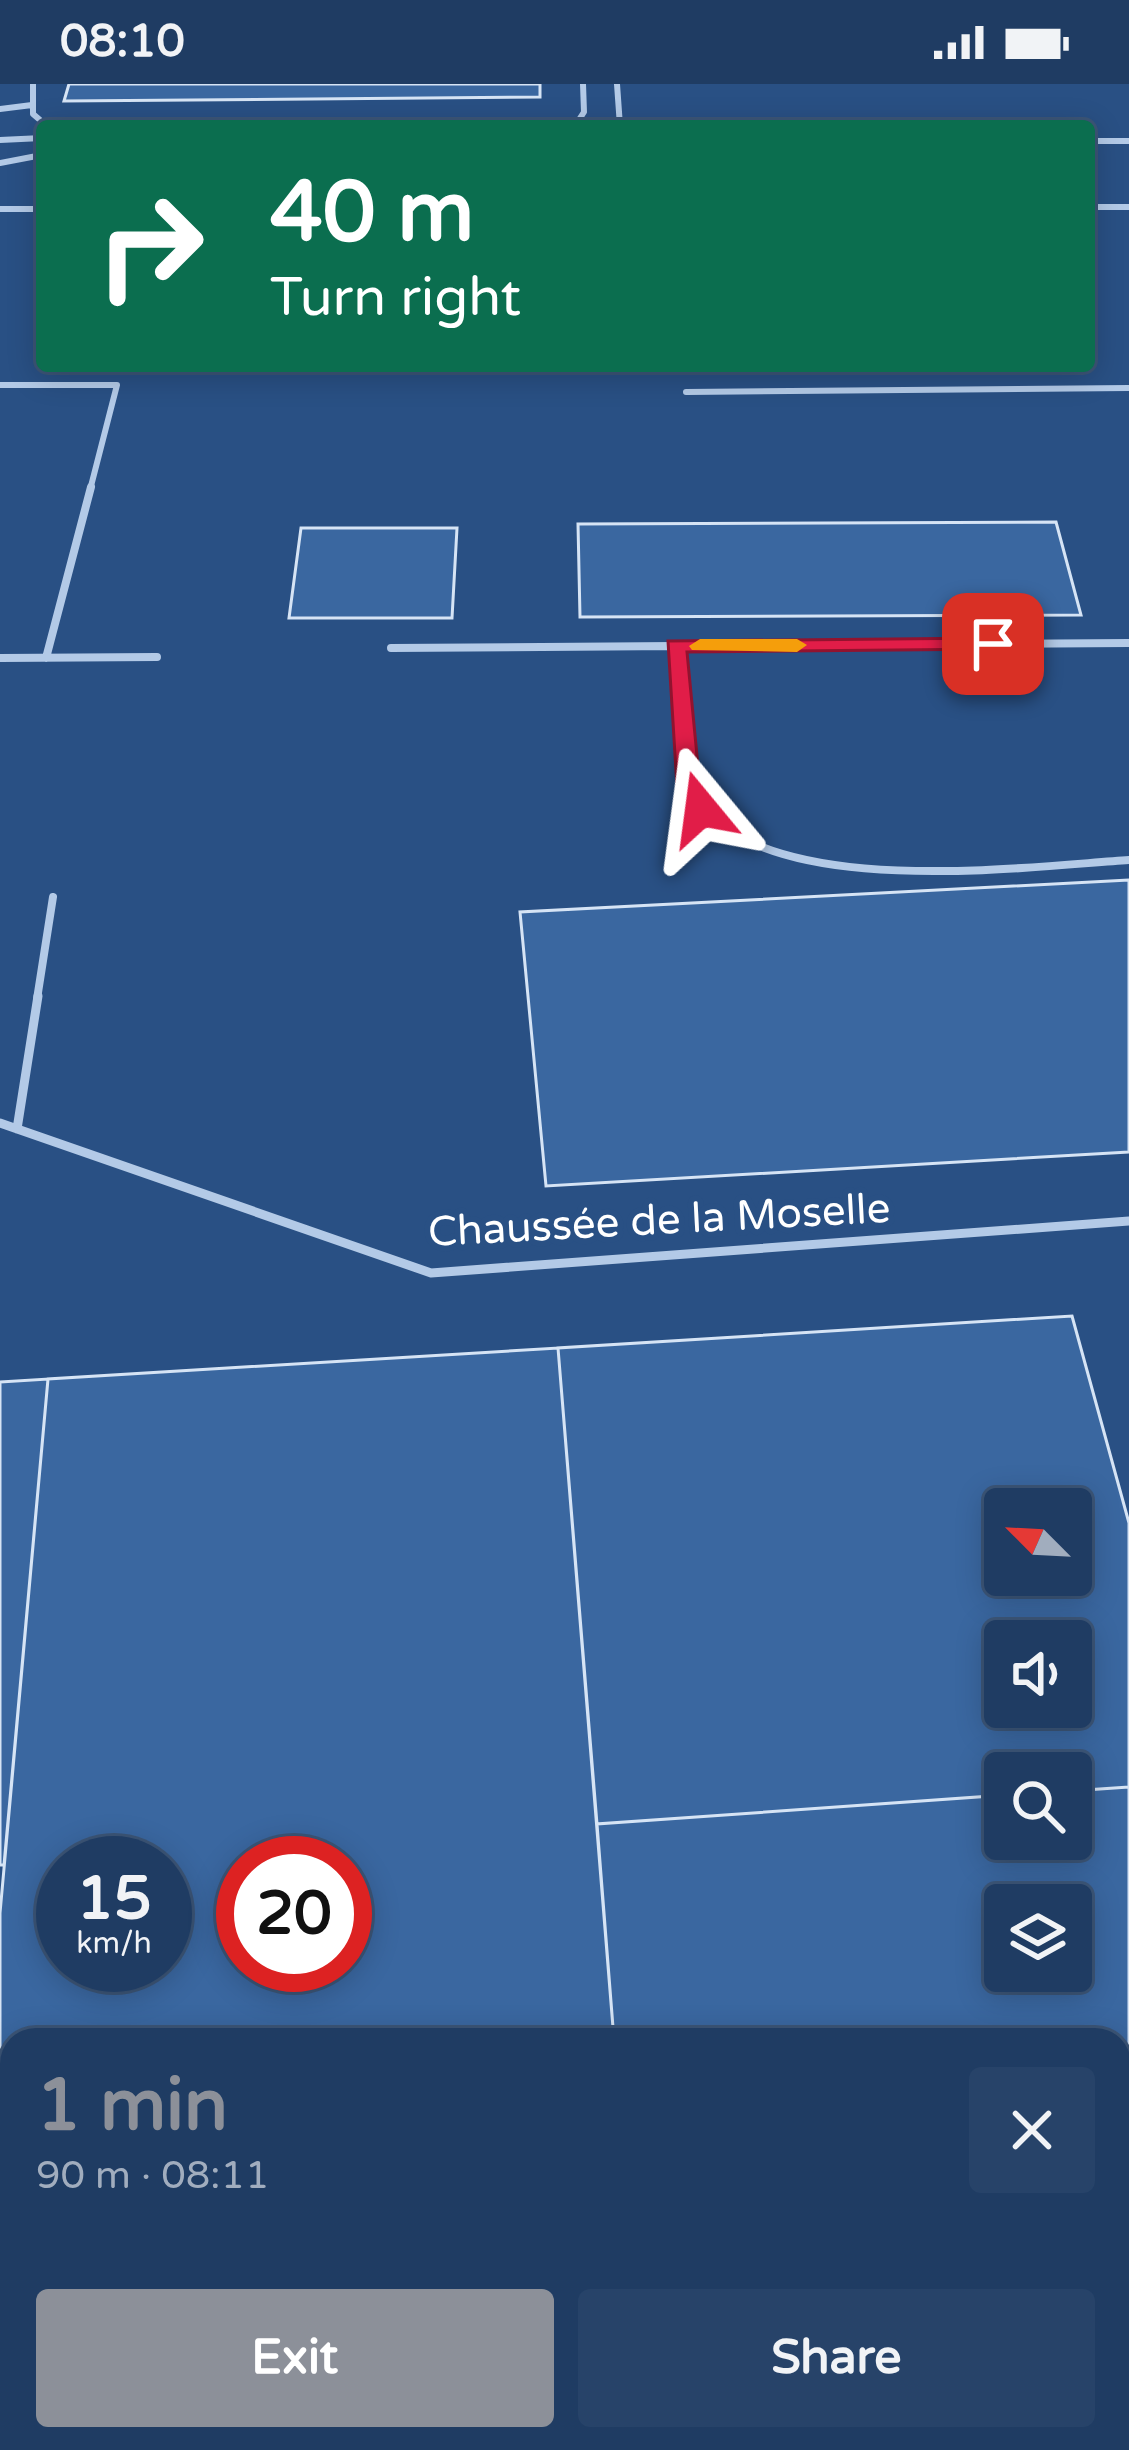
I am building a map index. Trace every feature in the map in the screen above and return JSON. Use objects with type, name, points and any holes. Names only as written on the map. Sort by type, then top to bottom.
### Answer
[{"type":"lane","points":[[33,84],[33,114],[40,120]]},
{"type":"lane","points":[[579,120],[584,112],[583,84]]},
{"type":"lane","points":[[617,84],[620,120]]},
{"type":"lane","points":[[0,109],[32,105]]},
{"type":"lane","points":[[0,140],[36,138]]},
{"type":"lane","points":[[1095,141],[1129,141]]},
{"type":"lane","points":[[0,163],[36,156]]},
{"type":"lane","points":[[1095,207],[1129,207]]},
{"type":"lane","points":[[0,209],[36,209]]},
{"type":"lane","points":[[0,385],[117,385],[46,658]]},
{"type":"lane","points":[[686,392],[1129,388]]},
{"type":"lane","points":[[391,648],[1129,644]]},
{"type":"lane","points":[[676,646],[688,787],[701,809],[759,851],[801,864],[844,868],[1129,860]]},
{"type":"lane","points":[[0,658],[157,657]]},
{"type":"lane","points":[[17,1129],[53,897]]},
{"type":"lane","name":"Chaussée de la Moselle","points":[[0,1123],[431,1273],[1129,1221]]},
{"type":"building","points":[[69,84],[540,84],[540,97],[64,101]]},
{"type":"building","points":[[1056,522],[1081,615],[580,617],[578,524]]},
{"type":"building","points":[[301,528],[457,528],[452,618],[289,618]]},
{"type":"building","points":[[1129,880],[1129,1152],[546,1186],[520,912]]},
{"type":"building","points":[[1072,1316],[1129,1523],[1129,1787],[1092,1790],[1092,1752],[984,1752],[984,1796],[597,1824],[558,1348]]},
{"type":"building","points":[[558,1348],[613,2028],[0,2028],[0,1913],[48,1379]]},
{"type":"building","points":[[48,1379],[4,1865],[0,1865],[0,1382]]},
{"type":"building","points":[[1129,1787],[1129,2028],[613,2028],[597,1824],[984,1796],[984,1860],[1092,1860],[1092,1790]]},
{"type":"slow traffic","points":[[700,646],[797,645]]},
{"type":"route","points":[[701,809],[688,787],[676,646],[993,644]]}]
